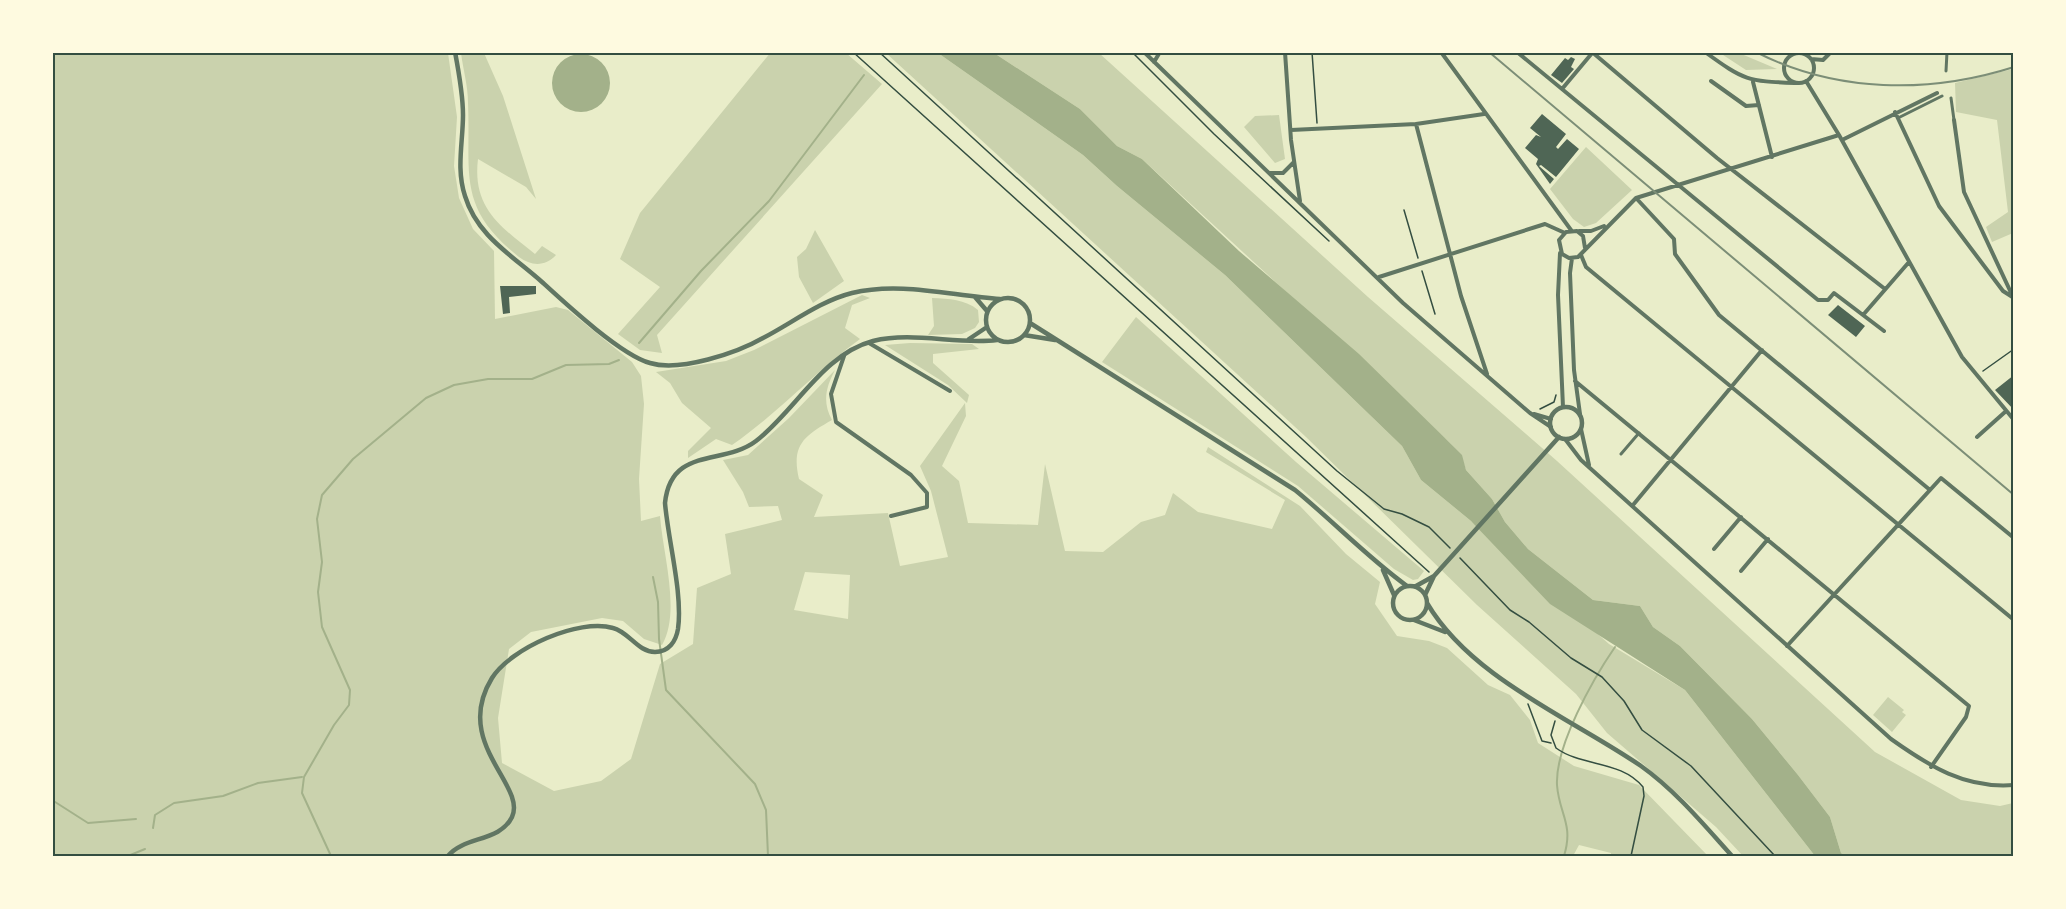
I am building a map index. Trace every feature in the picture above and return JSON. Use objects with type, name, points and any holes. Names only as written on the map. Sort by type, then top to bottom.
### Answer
[{"type":"street","points":[[448,856],[462,844],[502,829],[512,818],[514,799],[492,762],[481,731],[486,692],[492,677],[503,666],[533,645],[558,633],[598,626],[619,630],[643,649],[658,652],[672,645],[678,620],[665,502],[674,476],[690,463],[738,451],[756,441],[844,356],[869,343],[893,338],[1011,342],[1024,335],[1030,323],[1029,313],[1020,301],[1010,298],[894,289],[859,291],[837,297],[738,350],[690,363],[662,366],[645,362],[627,351],[489,238],[470,210],[460,175],[462,99],[455,52]]},
{"type":"street","points":[[1144,52],[1379,277],[1403,303],[1551,427],[1589,466],[1865,717],[1931,767],[1982,785],[2013,785]]},
{"type":"street","points":[[1154,62],[1160,52]]},
{"type":"street","points":[[1285,52],[1294,162],[1300,201]]},
{"type":"street","points":[[1441,52],[1484,114],[1573,231],[1583,236],[1586,248]]},
{"type":"street","points":[[1517,52],[1818,300],[1828,300],[1834,293],[1884,331]]},
{"type":"street","points":[[1705,52],[1737,75],[1753,81],[1796,83],[1806,81],[1814,72],[1811,59]]},
{"type":"street","points":[[1796,83],[1788,78],[1784,69],[1789,54],[1799,53],[1811,59],[1823,60],[1831,52]]},
{"type":"street","points":[[1946,71],[1947,52]]},
{"type":"street","points":[[1562,90],[1593,53],[1885,289]]},
{"type":"street","points":[[1711,81],[1746,106],[1759,105]]},
{"type":"street","points":[[1753,81],[1772,157]]},
{"type":"street","points":[[1806,81],[1842,140],[1962,357],[2013,420]]},
{"type":"street","points":[[1842,140],[1937,93]]},
{"type":"street","points":[[1898,118],[1942,96]]},
{"type":"street","points":[[1951,98],[1964,192],[2013,298]]},
{"type":"street","points":[[1895,112],[1930,190],[2003,291],[2013,298]]},
{"type":"street","points":[[1291,130],[1416,124],[1484,114]]},
{"type":"street","points":[[1416,124],[1449,253],[1487,374]]},
{"type":"street","points":[[1560,252],[1572,258],[1581,255],[1607,224],[1636,198],[1839,135]]},
{"type":"street","points":[[1268,172],[1283,173],[1294,162]]},
{"type":"street","points":[[1636,198],[1674,239],[1675,254],[1719,315],[1930,490]]},
{"type":"street","points":[[1379,277],[1545,224],[1564,233],[1591,231],[1607,224]]},
{"type":"street","points":[[1563,407],[1558,295],[1559,240],[1564,233]]},
{"type":"street","points":[[1581,255],[1586,267],[2013,620]]},
{"type":"street","points":[[1572,258],[1570,273],[1575,381],[1581,429],[1589,466]]},
{"type":"street","points":[[1863,315],[1909,262]]},
{"type":"street","points":[[975,297],[987,311],[987,327],[997,340]]},
{"type":"street","points":[[987,311],[1000,299]]},
{"type":"street","points":[[1030,323],[1294,490],[1334,522],[1382,568],[1407,586],[1416,586],[1434,576]]},
{"type":"street","points":[[969,339],[987,327]]},
{"type":"street","points":[[1024,335],[1058,340]]},
{"type":"street","points":[[869,343],[950,391]]},
{"type":"street","points":[[1633,505],[1762,350]]},
{"type":"street","points":[[844,356],[831,394],[836,422],[911,475],[927,493],[927,507],[891,516]]},
{"type":"street","points":[[1575,381],[1969,706],[1966,717],[1931,767]]},
{"type":"street","points":[[1551,427],[1553,413],[1563,407],[1580,414]]},
{"type":"street","points":[[1532,411],[1551,419]]},
{"type":"street","points":[[1977,437],[2005,412]]},
{"type":"street","points":[[1425,595],[1434,576],[1552,446],[1562,438],[1574,437],[1581,429]]},
{"type":"street","points":[[1621,454],[1639,433]]},
{"type":"street","points":[[1787,646],[1941,478],[2013,538]]},
{"type":"street","points":[[1714,549],[1741,517]]},
{"type":"street","points":[[1741,571],[1768,539]]},
{"type":"street","points":[[1382,568],[1395,595],[1393,604],[1396,613],[1404,619],[1413,620],[1447,633]]},
{"type":"street","points":[[1395,595],[1407,586]]},
{"type":"street","points":[[1416,586],[1425,595],[1427,603],[1447,633],[1482,662],[1558,715],[1654,776],[1732,856]]},
{"type":"street","points":[[1413,620],[1423,614],[1427,603]]},
{"type":"path","points":[[853,52],[1428,571]]},
{"type":"path","points":[[879,52],[1337,471],[1384,509],[1429,528],[1452,550]]},
{"type":"path","points":[[1132,52],[1292,207]]},
{"type":"path","points":[[1312,52],[1318,129]]},
{"type":"path","points":[[1976,376],[2013,348]]},
{"type":"path","points":[[1532,411],[1550,405],[1556,397]]},
{"type":"path","points":[[1460,558],[1510,610],[1529,622],[1571,658],[1602,677],[1624,700],[1642,730],[1691,766],[1775,856]]},
{"type":"path","points":[[1527,702],[1542,741],[1552,743],[1569,756],[1631,776],[1642,787],[1644,796],[1631,856]]},
{"type":"path","points":[[1552,743],[1552,728],[1558,715]]},
{"type":"shaded area","points":[[771,52],[846,53],[882,84],[657,335],[662,353],[640,350],[618,334],[660,287],[620,259],[640,213]]},
{"type":"shaded area","points":[[52,53],[448,53],[457,117],[454,166],[459,198],[473,229],[494,251],[495,319],[556,307],[568,310],[632,362],[641,376],[644,404],[639,479],[641,521],[660,516],[671,600],[667,632],[662,645],[644,639],[623,621],[602,618],[531,632],[509,649],[498,718],[502,763],[554,791],[601,781],[631,759],[660,664],[693,644],[697,588],[731,574],[725,534],[782,520],[778,506],[749,507],[743,492],[723,460],[748,455],[789,418],[835,370],[826,395],[827,407],[832,420],[814,431],[802,443],[797,458],[799,479],[823,495],[814,517],[888,513],[900,566],[948,557],[931,491],[920,466],[965,403],[966,416],[942,466],[959,481],[968,523],[1038,525],[1045,464],[1065,551],[1103,552],[1141,522],[1165,515],[1173,493],[1198,512],[1272,529],[1285,500],[1206,452],[1208,447],[1300,506],[1346,554],[1380,582],[1375,604],[1397,636],[1429,641],[1447,648],[1488,685],[1510,695],[1530,720],[1538,743],[1574,766],[1639,785],[1708,856],[1611,856],[1611,853],[1579,845],[1573,856],[53,856]],"holes":[[[805,572],[850,575],[848,619],[794,610]]]},
{"type":"shaded area","points":[[461,53],[484,53],[503,96],[536,199],[526,187],[478,159],[477,176],[484,203],[500,225],[535,254],[542,246],[556,255],[547,262],[538,264],[519,257],[499,239],[485,222],[476,205],[469,170],[468,97]]},
{"type":"shaded area","points":[[886,53],[938,53],[1083,155],[1225,275],[1402,446],[1421,480],[1471,521],[1609,644],[1685,690],[1815,856],[1743,856],[1716,827],[1607,733],[1576,694],[1477,605],[1306,437]]},
{"type":"shaded area","points":[[938,53],[994,53],[1080,109],[1117,146],[1142,159],[1239,251],[1359,354],[1462,455],[1466,470],[1492,499],[1505,522],[1528,549],[1593,600],[1640,606],[1653,627],[1680,646],[1752,719],[1798,775],[1830,817],[1841,853],[1845,856],[1815,856],[1685,690],[1550,604],[1471,521],[1421,480],[1402,446],[1225,275],[1083,155]]},
{"type":"shaded area","points":[[994,53],[1099,53],[1368,297],[1557,461],[1875,752],[1961,800],[2000,806],[2013,803],[2013,856],[1845,856],[1841,853],[1830,817],[1798,775],[1752,719],[1680,646],[1653,627],[1640,606],[1593,600],[1528,549],[1505,522],[1492,499],[1466,470],[1461,455],[1449,442],[1142,159],[1117,146],[1080,109]]},
{"type":"shaded area","points":[[1720,53],[1739,53],[1777,69],[1746,70]]},
{"type":"shaded area","points":[[575,54],[587,54],[602,62],[610,77],[610,89],[602,104],[587,112],[575,112],[560,104],[552,89],[552,77],[560,62]]},
{"type":"shaded area","points":[[2013,69],[2013,233],[1992,242],[1986,227],[2008,212],[1997,120],[1956,112],[1955,83]]},
{"type":"shaded area","points":[[1279,115],[1285,159],[1275,163],[1244,127],[1255,116]]},
{"type":"shaded area","points":[[1586,147],[1632,190],[1596,223],[1584,227],[1573,219],[1550,189]]},
{"type":"shaded area","points":[[815,230],[844,281],[813,303],[799,277],[797,257],[806,249]]},
{"type":"shaded area","points":[[862,295],[870,298],[852,305],[845,328],[860,339],[732,445],[716,439],[688,458],[688,451],[711,428],[682,403],[670,383],[656,372],[726,361],[754,350]]},
{"type":"shaded area","points":[[932,298],[957,300],[968,304],[978,310],[979,322],[975,328],[962,334],[928,335],[934,326]]},
{"type":"shaded area","points":[[1136,317],[1296,462],[1424,571],[1418,579],[1413,580],[1394,569],[1298,486],[1102,362]]},
{"type":"shaded area","points":[[972,344],[979,349],[933,354],[933,363],[969,395],[967,403],[948,385],[885,345]]},
{"type":"shaded area","points":[[1888,697],[1904,710],[1902,712],[1906,715],[1892,732],[1873,715]]},
{"type":"building","points":[[1571,57],[1575,59],[1571,67],[1574,69],[1562,83],[1551,75],[1565,58],[1568,60]]},
{"type":"building","points":[[1542,114],[1566,134],[1556,147],[1558,149],[1567,139],[1579,149],[1556,177],[1541,165],[1539,166],[1554,179],[1550,184],[1536,164],[1538,159],[1525,148],[1536,135],[1541,137],[1530,128]]},
{"type":"building","points":[[500,286],[536,286],[536,294],[509,297],[510,313],[503,314]]},
{"type":"building","points":[[1838,305],[1865,326],[1856,337],[1828,315]]},
{"type":"building","points":[[2014,375],[2014,410],[1995,390]]},
{"type":"waterway","points":[[639,343],[701,271],[769,201],[864,75]]},
{"type":"waterway","points":[[331,856],[302,793],[304,777],[334,725],[349,705],[350,690],[322,627],[318,592],[322,562],[317,519],[322,495],[353,459],[426,398],[454,385],[488,379],[532,379],[566,365],[609,364],[619,360]]},
{"type":"waterway","points":[[653,577],[658,602],[659,639],[666,690],[755,784],[766,810],[768,856]]},
{"type":"waterway","points":[[1564,856],[1567,845],[1567,827],[1557,785],[1562,751],[1586,694],[1615,647]]},
{"type":"waterway","points":[[153,828],[155,815],[174,803],[223,796],[258,783],[302,777]]},
{"type":"waterway","points":[[52,800],[88,823],[136,819]]},
{"type":"waterway","points":[[128,856],[145,849]]},
{"type":"railway","points":[[1489,52],[2014,495]]},
{"type":"railway","points":[[1756,52],[1787,66],[1818,75],[1850,82],[1883,85],[1949,82],[2014,67]]}]
